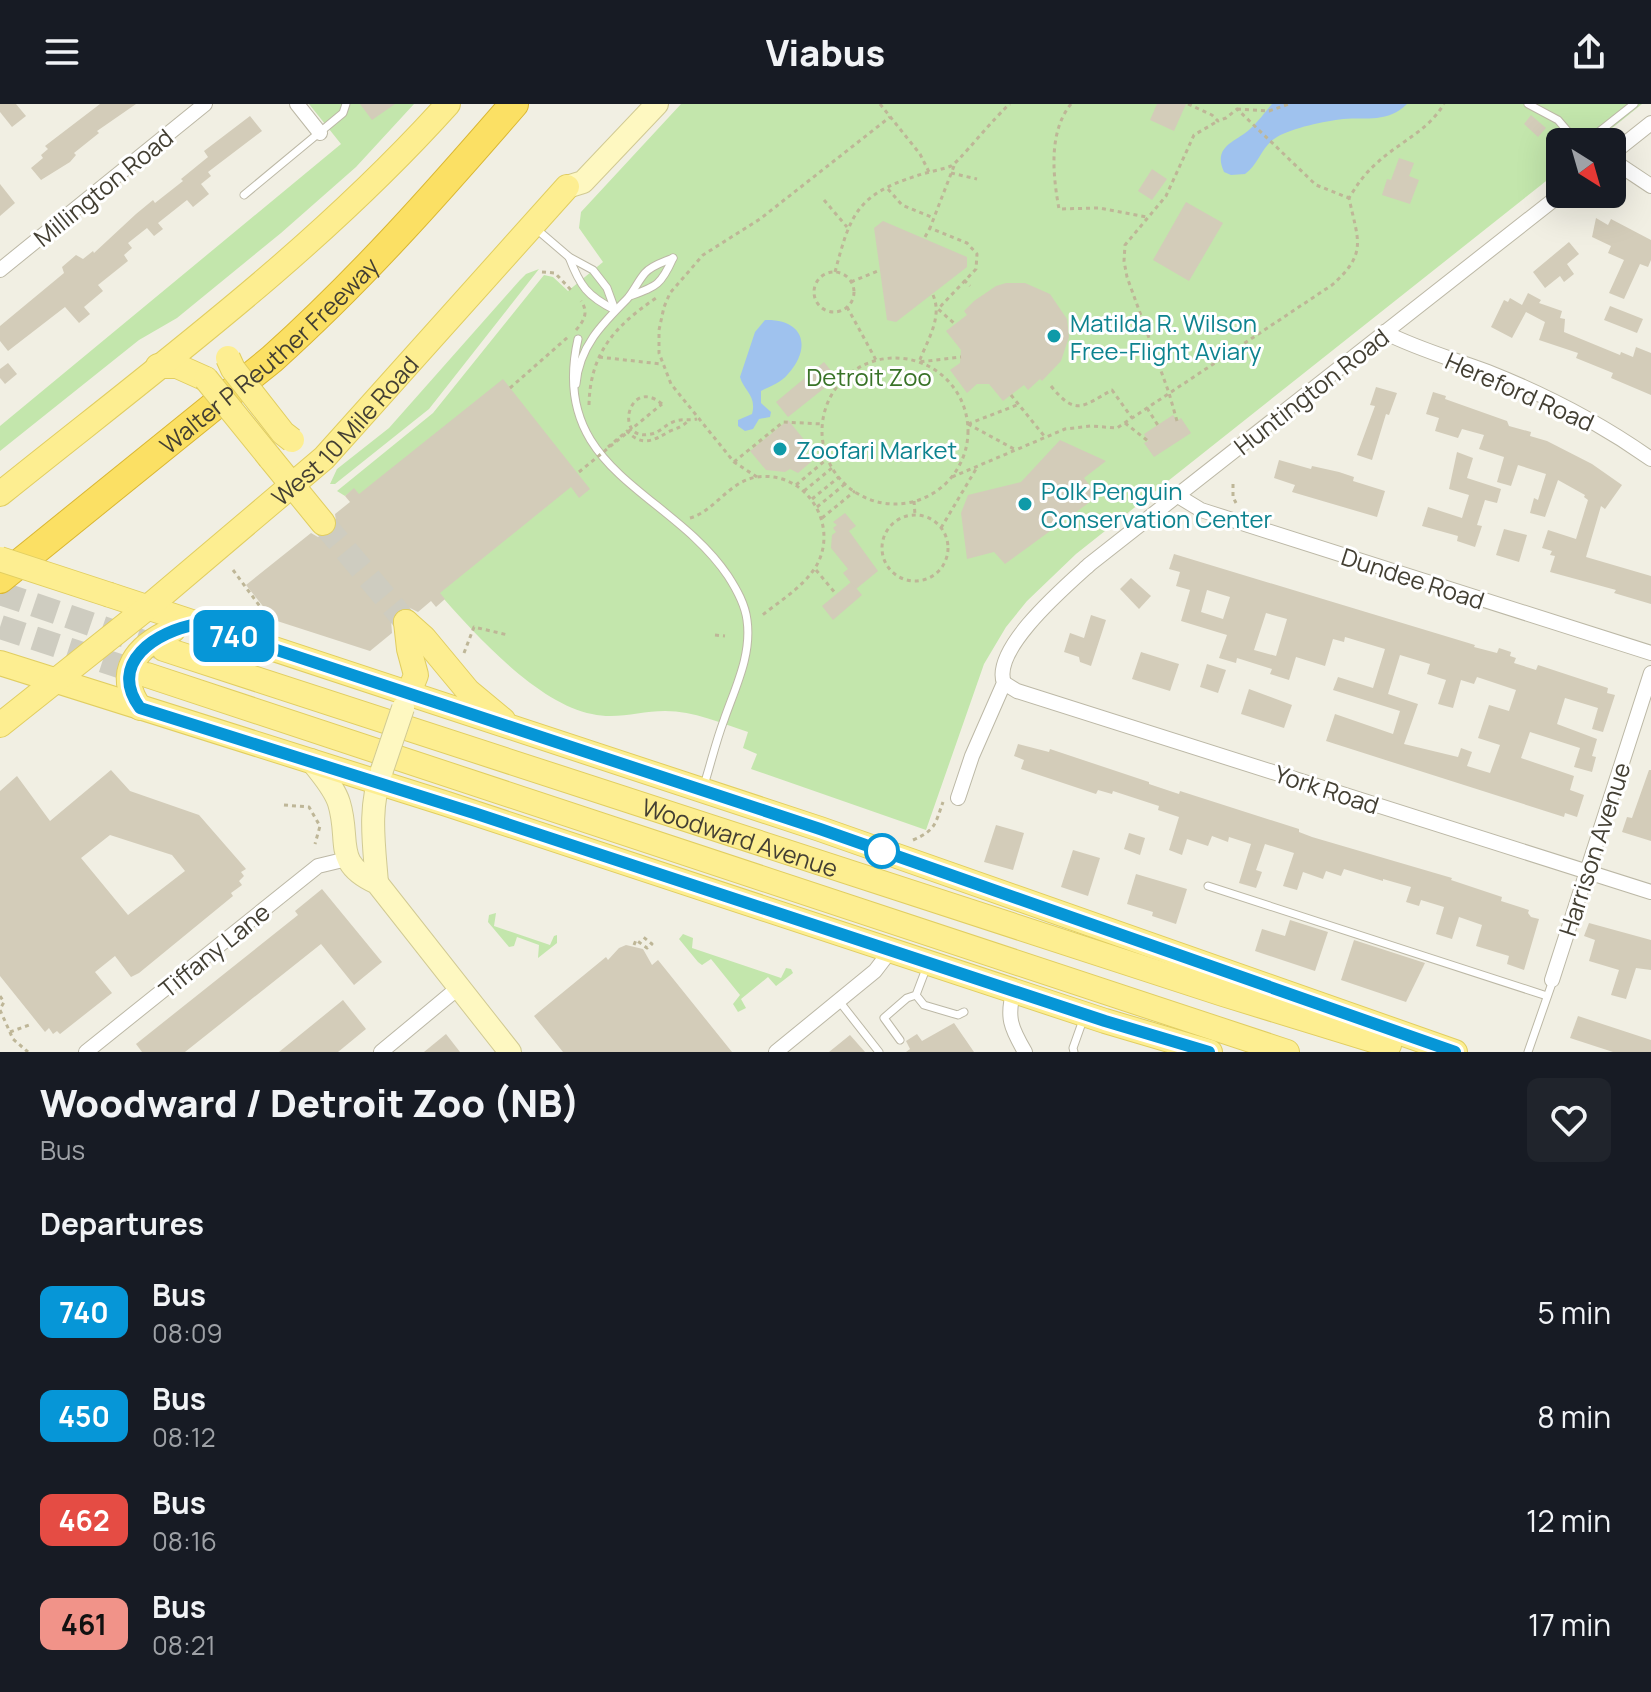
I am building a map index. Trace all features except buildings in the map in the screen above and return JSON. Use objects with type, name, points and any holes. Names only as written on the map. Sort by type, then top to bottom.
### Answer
[{"type":"highway","name":"Walter P Reuther Freeway","points":[[0,579],[262,367],[313,322],[381,255],[514,104]]},
{"type":"main road","points":[[0,494],[326,228],[385,173],[448,104]]},
{"type":"main road","name":"West 10 Mile Road","points":[[0,725],[147,608],[337,444],[567,187],[583,182],[657,104]]},
{"type":"main road","points":[[211,324],[228,358],[256,399],[292,440],[318,449],[337,444]]},
{"type":"main road","points":[[158,366],[177,366],[206,379],[323,523]]},
{"type":"main road","name":"Woodward Avenue","points":[[0,559],[198,624],[405,701],[510,727],[820,829],[1455,1052]]},
{"type":"main road","points":[[377,883],[372,834],[380,776],[416,675],[406,622],[424,638],[468,691],[510,727]]},
{"type":"main road","points":[[140,708],[132,697],[129,684],[134,659],[162,635],[198,624]]},
{"type":"main road","name":"Woodward Avenue","points":[[164,649],[1411,1052]]},
{"type":"main road","points":[[5,665],[311,760],[380,776],[1085,1015],[1210,1052]]},
{"type":"main road","name":"Woodward Avenue","points":[[147,675],[1287,1052]]},
{"type":"main road","points":[[311,760],[333,789],[340,805],[347,859],[357,874],[377,883],[510,1052]]},
{"type":"street","name":"Millington Road","points":[[0,270],[205,104]]},
{"type":"street","points":[[297,104],[320,133]]},
{"type":"street","points":[[1626,145],[1651,123]]},
{"type":"street","points":[[1626,167],[1651,186]]},
{"type":"street","name":"Huntington Road","points":[[958,798],[972,756],[1004,683],[1004,662],[1041,609],[1090,564],[1546,206]]},
{"type":"street","name":"Hereford Road","points":[[1384,332],[1407,344],[1487,372],[1556,401],[1651,459]]},
{"type":"street","name":"Dundee Road","points":[[1178,496],[1201,510],[1651,653]]},
{"type":"street","name":"Harrison Avenue","points":[[1551,983],[1651,673]]},
{"type":"street","name":"York Road","points":[[1004,683],[1017,691],[1651,892]]},
{"type":"street","name":"Tiffany Lane","points":[[86,1052],[318,866],[347,859]]},
{"type":"street","points":[[776,1052],[880,966],[891,950]]},
{"type":"street","points":[[381,1052],[458,988]]},
{"type":"street","points":[[1014,990],[1008,1010],[1015,1035],[1025,1052]]},
{"type":"lane","points":[[244,195],[343,113],[346,104]]},
{"type":"lane","points":[[1528,104],[1558,120],[1565,128]]},
{"type":"lane","points":[[1604,128],[1634,104]]},
{"type":"lane","points":[[533,225],[569,257],[593,270],[607,288],[615,310]]},
{"type":"lane","points":[[569,257],[579,282],[594,300],[615,310]]},
{"type":"lane","points":[[576,394],[579,368],[589,339],[630,296],[647,271],[673,258],[664,280],[630,296]]},
{"type":"lane","points":[[578,339],[572,378],[585,432],[603,460],[714,558],[743,603],[748,636],[745,658],[703,791]]},
{"type":"lane","points":[[1208,886],[1547,996]]},
{"type":"lane","points":[[916,995],[928,962]]},
{"type":"lane","points":[[1528,1052],[1551,983]]},
{"type":"lane","points":[[916,995],[924,1005],[958,1015],[964,1012]]},
{"type":"lane","points":[[900,1040],[884,1018],[907,998],[916,995]]},
{"type":"lane","points":[[839,1001],[879,1052]]},
{"type":"lane","points":[[1074,1052],[1085,1015]]},
{"type":"path","points":[[880,104],[925,160],[929,172]]},
{"type":"path","points":[[925,237],[954,166],[1010,104]]},
{"type":"path","points":[[1071,104],[1062,115],[1057,130],[1053,179],[1059,209],[1099,208],[1147,217]]},
{"type":"path","points":[[1188,104],[1218,121]]},
{"type":"path","points":[[1177,421],[1124,261],[1125,245],[1173,184],[1194,135],[1226,118],[1241,104]]},
{"type":"path","points":[[1237,109],[1269,111],[1289,104]]},
{"type":"path","points":[[1349,198],[1378,162],[1422,131],[1444,104]]},
{"type":"path","points":[[1237,109],[1316,185],[1349,198]]},
{"type":"path","points":[[757,477],[734,462],[671,384],[661,364],[659,330],[670,293],[703,255],[760,219],[890,117]]},
{"type":"path","points":[[835,272],[847,227],[858,208],[888,188],[954,166]]},
{"type":"path","points":[[951,173],[977,179]]},
{"type":"path","points":[[888,188],[902,205],[934,218]]},
{"type":"path","points":[[961,357],[919,362],[891,358],[877,360],[844,379],[829,400],[823,424],[828,459],[845,484],[883,502],[914,501],[928,496],[952,477],[1065,429],[1091,426],[1117,428],[1344,275],[1359,251],[1349,198]]},
{"type":"path","points":[[824,200],[847,227]]},
{"type":"path","points":[[919,362],[938,309],[976,269],[978,263],[973,247],[930,228]]},
{"type":"path","points":[[851,282],[880,270]]},
{"type":"path","points":[[510,388],[583,321],[586,312],[583,304],[555,273],[542,272]]},
{"type":"path","points":[[843,274],[851,282],[854,294],[847,307],[830,311],[822,308],[816,300],[814,291],[823,275],[843,274]]},
{"type":"path","points":[[964,280],[970,286]]},
{"type":"path","points":[[589,409],[591,385],[599,357],[609,338],[620,325],[664,293],[670,293]]},
{"type":"path","points":[[933,295],[938,309],[955,324]]},
{"type":"path","points":[[847,307],[877,360]]},
{"type":"path","points":[[599,357],[661,364]]},
{"type":"path","points":[[919,362],[937,371],[952,385],[965,410],[968,424],[965,452],[952,477]]},
{"type":"path","points":[[952,385],[957,380]]},
{"type":"path","points":[[1051,386],[1076,407],[1086,406],[1112,390],[1132,418]]},
{"type":"path","points":[[1011,395],[1045,437]]},
{"type":"path","points":[[579,472],[662,404],[644,397],[635,401],[627,419],[631,428],[639,433],[652,434],[674,421],[699,418]]},
{"type":"path","points":[[968,424],[1018,404]]},
{"type":"path","points":[[1147,408],[1159,427]]},
{"type":"path","points":[[617,457],[608,447],[627,431],[635,439],[651,441],[681,428],[688,421]]},
{"type":"path","points":[[734,462],[783,422],[823,424]]},
{"type":"path","points":[[1125,423],[1148,441]]},
{"type":"path","points":[[968,424],[1016,450]]},
{"type":"path","points":[[796,485],[828,459]]},
{"type":"path","points":[[941,528],[977,467]]},
{"type":"path","points":[[804,491],[832,468]]},
{"type":"path","points":[[685,517],[692,518],[734,486],[757,477],[780,478],[796,485],[812,499],[822,518],[824,542],[815,568],[802,583],[760,617]]},
{"type":"path","points":[[812,499],[839,477]]},
{"type":"path","points":[[817,507],[845,484]]},
{"type":"path","points":[[1233,484],[1236,503]]},
{"type":"path","points":[[822,518],[855,491]]},
{"type":"path","points":[[914,501],[915,515]]},
{"type":"path","points":[[915,515],[933,520],[941,528],[947,539],[948,553],[944,565],[935,574],[924,580],[911,581],[889,569],[883,557],[882,544],[895,522],[915,515]]},
{"type":"path","points":[[815,568],[836,594]]},
{"type":"path","points":[[233,570],[270,620]]},
{"type":"path","points":[[464,653],[474,627],[508,635]]},
{"type":"path","points":[[715,635],[725,636]]},
{"type":"path","points":[[284,805],[309,807],[320,826],[315,844]]},
{"type":"path","points":[[634,945],[636,940],[647,948],[652,944],[642,936]]},
{"type":"path","points":[[0,996],[4,1002],[0,1010],[10,1032],[16,1044],[28,1052]]},
{"type":"path","points":[[10,1032],[29,1025]]},
{"type":"green space","points":[[309,104],[414,104],[356,167],[281,233],[177,318],[139,340],[0,451],[0,426],[341,144]]},
{"type":"green space","name":"Detroit Zoo","points":[[681,104],[1642,104],[1612,128],[1546,128],[1546,181],[1076,554],[1027,601],[1006,627],[984,664],[926,830],[751,769],[757,754],[743,748],[748,732],[686,713],[665,711],[601,716],[560,702],[528,681],[462,619],[354,489],[345,496],[337,491],[433,413],[544,275],[553,277],[568,291],[603,262],[579,228],[581,212]]},
{"type":"green space","points":[[539,269],[429,409],[335,484],[330,484],[337,469],[389,428],[520,280]]},
{"type":"green space","points":[[496,913],[494,926],[550,945],[557,935],[557,943],[538,958],[539,945],[517,937],[514,946],[509,947],[488,922],[489,915]]},
{"type":"green space","points":[[683,934],[693,938],[692,948],[781,978],[786,968],[793,973],[776,986],[768,977],[741,999],[746,1008],[738,1012],[733,1004],[740,995],[711,959],[702,965],[698,962],[679,939]]},
{"type":"water","points":[[1272,104],[1407,104],[1385,117],[1336,120],[1291,131],[1272,140],[1245,174],[1224,172],[1221,163],[1223,150],[1253,126]]},
{"type":"water","points":[[765,320],[788,324],[800,336],[802,345],[796,364],[785,377],[761,391],[761,403],[771,412],[770,417],[759,419],[753,429],[745,431],[738,426],[738,420],[752,414],[753,403],[740,377],[755,332]]},
{"type":"tunnel","points":[[323,523],[406,622]]},
{"type":"tunnel","points":[[0,593],[164,649]]},
{"type":"tunnel","points":[[0,627],[147,675]]},
{"type":"bus line","name":"740","points":[[1209,1052],[1105,1021],[311,760],[140,708],[130,690],[128,678],[132,663],[162,635],[198,624],[820,829],[1455,1052]]},
{"type":"place","name":"Matilda R. Wilson Free-Flight Aviary","points":[[1054,336]]},
{"type":"place","name":"Zoofari Market","points":[[780,449]]},
{"type":"place","name":"Polk Penguin Conservation Center","points":[[1025,504]]}]
